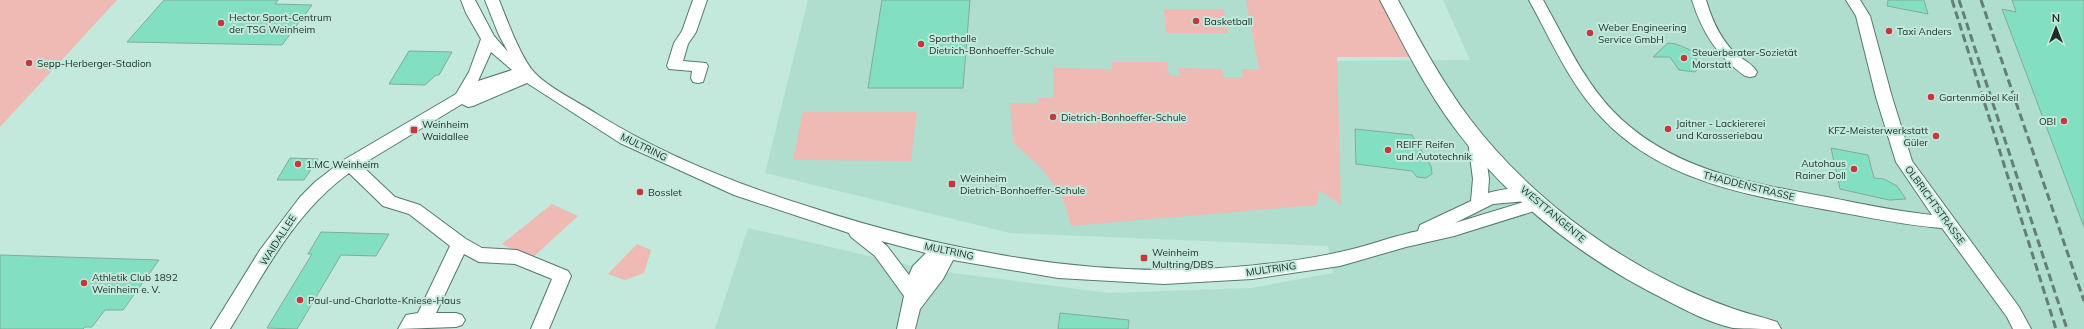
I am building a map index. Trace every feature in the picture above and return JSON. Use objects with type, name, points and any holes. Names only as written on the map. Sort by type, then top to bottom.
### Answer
[{"type":"main road","name":"WESTTANGENTE","points":[[1389,0],[1420,58],[1476,141],[1532,199],[1596,249],[1658,286],[1721,315],[1769,329]]},
{"type":"street","name":"MULTRING","points":[[468,0],[473,14],[488,39],[500,53],[541,86],[626,139],[740,191],[852,227],[946,251],[1058,271],[1164,277],[1259,271],[1340,259],[1406,240],[1454,230],[1532,199]]},
{"type":"street","name":"MULTRING","points":[[492,0],[505,33],[528,75]]},
{"type":"street","points":[[698,78],[701,66],[674,66],[681,43],[690,32],[700,0]]},
{"type":"street","name":"THADDENSTRASSE","points":[[1536,0],[1590,96],[1625,130],[1662,156],[1710,178],[1801,199],[1913,220],[1946,222]]},
{"type":"street","points":[[1699,0],[1705,22],[1720,46],[1730,57],[1750,72]]},
{"type":"street","name":"OLBRICHTSTRASSE","points":[[1853,0],[1863,16],[1884,97],[1904,162],[1918,185],[2013,312],[2022,329]]},
{"type":"street","name":"WAIDALLEE","points":[[462,96],[476,72],[488,39]]},
{"type":"street","name":"WAIDALLEE","points":[[220,329],[294,214],[322,185],[350,164],[437,113],[462,96],[500,76],[528,75]]},
{"type":"street","name":"WAIDALLEE","points":[[437,113],[498,90],[528,75]]},
{"type":"street","points":[[1476,141],[1481,179],[1479,204]]},
{"type":"street","points":[[350,164],[389,202],[414,209],[460,244],[479,255],[517,257],[562,276],[540,329]]},
{"type":"street","name":"MULTRING","points":[[1406,240],[1479,204],[1501,196],[1532,199]]},
{"type":"street","points":[[852,227],[881,251],[912,300]]},
{"type":"street","points":[[423,320],[460,244]]},
{"type":"street","points":[[906,329],[912,300],[937,274],[946,251]]},
{"type":"street","points":[[407,329],[412,320],[456,320]]},
{"type":"shaded area","name":"Sepp-Herberger-Stadion","points":[[0,0],[117,0],[0,127]]},
{"type":"shaded area","points":[[808,0],[1326,0],[1334,61],[1470,60],[1443,0],[2084,0],[2084,329],[715,329],[748,228],[930,270],[1109,293],[1251,288],[1333,273],[1328,246],[1010,233],[765,173]]},
{"type":"shaded area","points":[[1246,0],[1380,0],[1410,57],[1337,57],[1341,205],[1319,190],[1317,205],[1071,226],[1063,198],[1043,170],[1013,142],[1010,103],[1038,103],[1038,98],[1053,98],[1053,68],[1112,69],[1112,62],[1167,62],[1169,75],[1180,76],[1178,68],[1222,69],[1224,77],[1243,77],[1241,69],[1259,69]]},
{"type":"shaded area","name":"Basketball","points":[[1164,9],[1224,9],[1228,33],[1166,33]]},
{"type":"shaded area","points":[[803,112],[917,112],[911,161],[793,160]]},
{"type":"shaded area","points":[[552,204],[578,216],[531,259],[502,244]]},
{"type":"shaded area","points":[[637,244],[651,250],[644,273],[625,280],[608,274]]},
{"type":"building","name":"Hector Sport-Centrum der TSG Weinheim","points":[[164,0],[278,0],[275,4],[312,5],[282,45],[127,42]]},
{"type":"building","name":"Sporthalle Dietrich-Bonhoeffer-Schule","points":[[882,0],[970,0],[963,88],[868,88]]},
{"type":"building","points":[[1888,0],[1924,0],[1928,14],[1887,6]]},
{"type":"building","name":"OBI","points":[[2012,0],[2084,0],[2084,227],[2002,9],[2016,12]]},
{"type":"building","name":"Steuerberater-Sozietät Morstatt","points":[[1668,43],[1676,44],[1700,54],[1695,57],[1701,66],[1695,72],[1679,70],[1670,57],[1653,57]]},
{"type":"building","points":[[409,51],[452,52],[439,75],[436,75],[425,85],[389,84]]},
{"type":"building","name":"REIFF Reifen und Autotechnik","points":[[1355,129],[1412,135],[1431,166],[1432,174],[1426,178],[1417,177],[1412,171],[1356,164]]},
{"type":"building","name":"Autohaus Rainer Doll","points":[[1831,148],[1868,155],[1874,178],[1884,179],[1897,186],[1906,199],[1889,200],[1840,189]]},
{"type":"building","name":"1.MC Weinheim","points":[[290,158],[318,159],[304,180],[277,180]]},
{"type":"building","points":[[321,232],[389,234],[376,256],[341,255],[297,329],[267,328],[312,254],[308,254]]},
{"type":"building","name":"Athletik Club 1892 Weinheim e. V.","points":[[0,255],[159,260],[123,310],[105,310],[92,327],[85,327],[83,329],[0,329]]},
{"type":"building","points":[[1060,313],[1129,320],[1128,329],[1058,329]]},
{"type":"railway","points":[[1952,0],[2056,329]]},
{"type":"railway","points":[[1959,0],[2067,329]]},
{"type":"railway","points":[[1981,0],[2084,301]]},
{"type":"place","name":"Basketball","points":[[1196,21]]},
{"type":"place","name":"Hector Sport-Centrum der TSG Weinheim","points":[[221,23]]},
{"type":"place","name":"Taxi Anders","points":[[1889,31]]},
{"type":"place","name":"Weber Engineering Service GmbH","points":[[1590,33]]},
{"type":"place","name":"Sporthalle Dietrich-Bonhoeffer-Schule","points":[[921,44]]},
{"type":"place","name":"Steuerberater-Sozietät Morstatt","points":[[1684,58]]},
{"type":"place","name":"Sepp-Herberger-Stadion","points":[[29,63]]},
{"type":"place","name":"Gartenmöbel Keil","points":[[1931,97]]},
{"type":"place","name":"Dietrich-Bonhoeffer-Schule","points":[[1053,117]]},
{"type":"place","name":"OBI","points":[[2064,121]]},
{"type":"place","name":"Jaitner - Lackiererei und Karosseriebau","points":[[1668,129]]},
{"type":"place","name":"Weinheim Waidallee","points":[[414,130]]},
{"type":"place","name":"KFZ-Meisterwerkstatt Güler","points":[[1936,136]]},
{"type":"place","name":"REIFF Reifen und Autotechnik","points":[[1388,150]]},
{"type":"place","name":"1.MC Weinheim","points":[[298,164]]},
{"type":"place","name":"Autohaus Rainer Doll","points":[[1854,169]]},
{"type":"place","name":"Weinheim Dietrich-Bonhoeffer-Schule","points":[[952,184]]},
{"type":"place","name":"Bosslet","points":[[640,192]]},
{"type":"place","name":"Weinheim Multring/DBS","points":[[1144,258]]},
{"type":"place","name":"Athletik Club 1892 Weinheim e. V.","points":[[84,283]]},
{"type":"place","name":"Paul-und-Charlotte-Kniese-Haus","points":[[300,300]]}]
